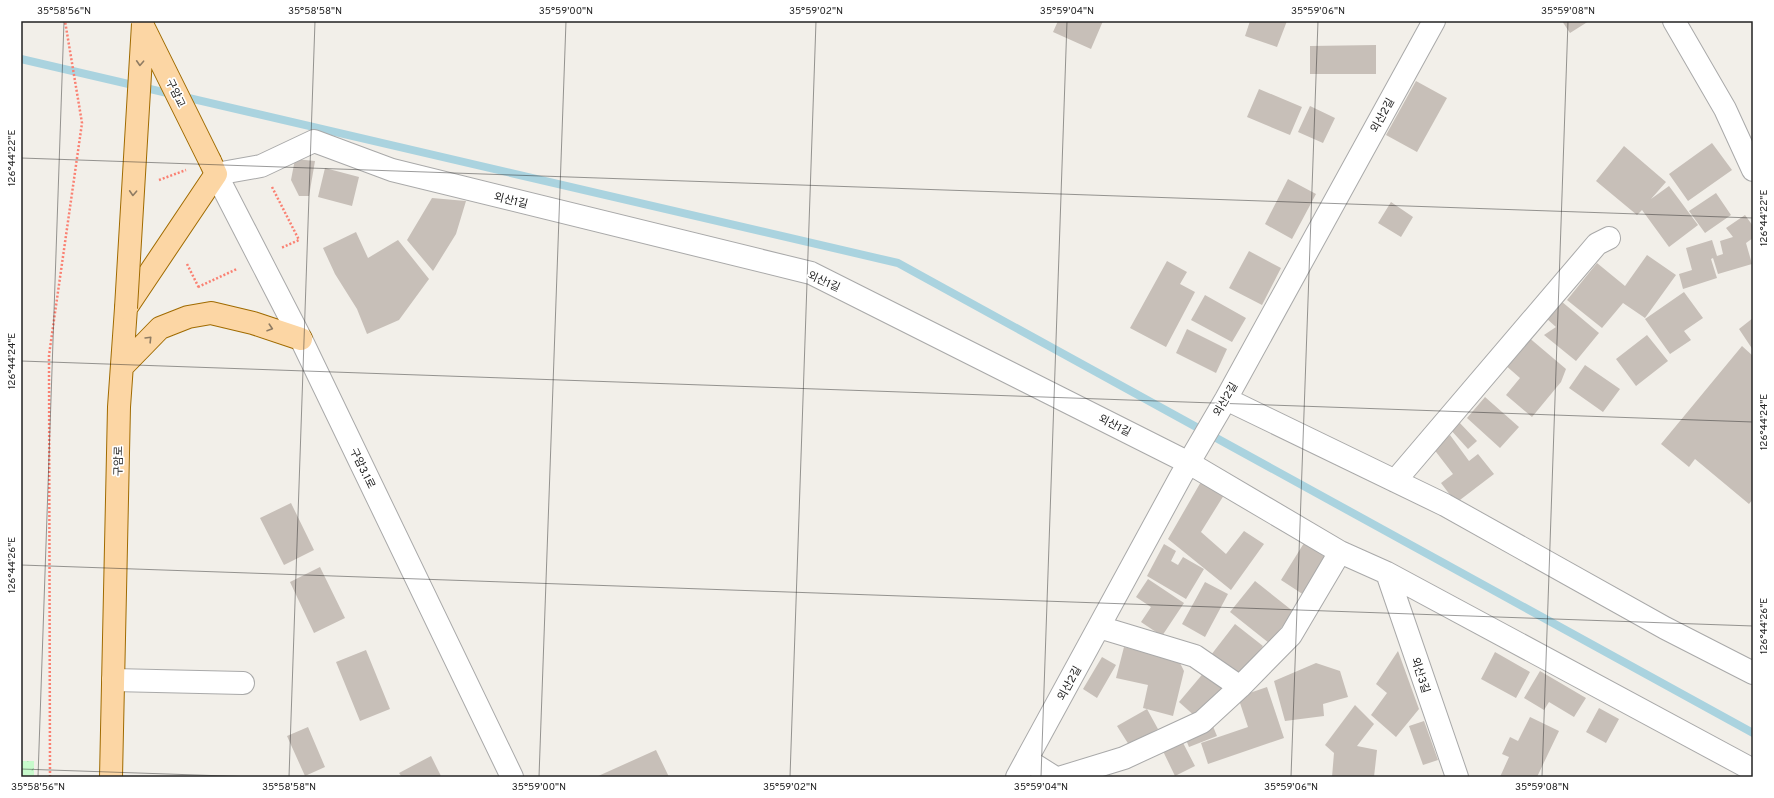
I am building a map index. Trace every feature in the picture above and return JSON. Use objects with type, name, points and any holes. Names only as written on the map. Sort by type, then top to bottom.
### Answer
[{"type":"main road","name":"구암교","points":[[142,23],[213,168]]},
{"type":"main road","name":"구암로","points":[[111,777],[119,407],[142,23]]},
{"type":"main road","points":[[126,308],[213,168]]},
{"type":"main road","points":[[122,367],[160,328],[188,317],[211,313],[253,323],[301,338]]},
{"type":"street","name":"외산2길","points":[[1022,769],[1193,456],[1221,408],[1434,21]]},
{"type":"street","points":[[1674,21],[1725,109],[1753,170]]},
{"type":"street","name":"외산1길","points":[[213,168],[261,166],[314,141],[392,170],[811,274],[1193,456],[1340,552],[1387,573],[1753,770]]},
{"type":"street","name":"구암3.1로","points":[[213,168],[301,338],[512,777]]},
{"type":"street","points":[[1394,480],[1597,244],[1609,238]]},
{"type":"street","points":[[1221,408],[1394,480],[1445,505],[1665,628],[1753,673]]},
{"type":"street","points":[[1062,777],[1124,758],[1202,722],[1240,687],[1291,635],[1340,552]]},
{"type":"street","name":"외산3길","points":[[1387,573],[1456,777]]},
{"type":"street","points":[[1099,628],[1195,656],[1240,687]]},
{"type":"street","points":[[114,680],[243,683]]},
{"type":"street","points":[[1022,769],[1054,777]]},
{"type":"path","points":[[50,777],[50,355],[82,123],[65,21]]},
{"type":"path","points":[[261,166],[299,240]]},
{"type":"green space","points":[[21,761],[34,761],[34,777],[21,777]]},
{"type":"building","points":[[1058,21],[1103,21],[1091,49],[1053,32]]},
{"type":"building","points":[[1250,21],[1287,21],[1277,47],[1245,36]]},
{"type":"building","points":[[1562,21],[1589,21],[1570,33]]},
{"type":"building","points":[[1376,45],[1376,74],[1310,74],[1310,46]]},
{"type":"building","points":[[1416,81],[1447,98],[1417,152],[1386,135]]},
{"type":"building","points":[[1259,89],[1302,107],[1290,135],[1247,117]]},
{"type":"building","points":[[1310,106],[1335,118],[1323,143],[1298,132]]},
{"type":"building","points":[[1712,143],[1732,170],[1688,201],[1669,174]]},
{"type":"building","points":[[1624,146],[1666,182],[1651,199],[1669,186],[1698,225],[1669,247],[1642,210],[1637,215],[1596,181]]},
{"type":"building","points":[[295,159],[315,161],[309,196],[299,196],[291,180]]},
{"type":"building","points":[[325,168],[359,177],[352,206],[318,197]]},
{"type":"building","points":[[1288,179],[1316,194],[1292,239],[1265,224]]},
{"type":"building","points":[[1716,193],[1731,215],[1705,233],[1689,211]]},
{"type":"building","points":[[432,198],[466,201],[456,234],[433,271],[407,240]]},
{"type":"building","points":[[1391,202],[1413,217],[1401,237],[1378,223]]},
{"type":"building","points":[[1745,215],[1753,226],[1753,238],[1746,243],[1752,264],[1718,274],[1713,258],[1711,259],[1717,278],[1683,289],[1679,274],[1692,270],[1686,248],[1712,240],[1717,256],[1723,254],[1720,241],[1733,237],[1726,228]]},
{"type":"building","points":[[356,232],[368,258],[398,240],[429,279],[399,320],[367,334],[357,309],[335,274],[323,248]]},
{"type":"building","points":[[1249,251],[1281,268],[1262,305],[1229,288]]},
{"type":"building","points":[[1647,255],[1676,275],[1645,318],[1623,303],[1602,328],[1567,300],[1597,263],[1625,286]]},
{"type":"building","points":[[1167,261],[1187,272],[1180,284],[1195,292],[1166,347],[1130,328]]},
{"type":"building","points":[[1684,292],[1703,318],[1684,331],[1691,340],[1670,354],[1645,319]]},
{"type":"building","points":[[1205,295],[1246,318],[1232,342],[1191,320]]},
{"type":"building","points":[[1561,301],[1599,333],[1576,361],[1544,335],[1556,327],[1546,318]]},
{"type":"building","points":[[1753,318],[1753,350],[1739,329]]},
{"type":"building","points":[[1187,329],[1227,349],[1216,373],[1176,353]]},
{"type":"building","points":[[1647,335],[1668,361],[1636,386],[1616,359]]},
{"type":"building","points":[[1527,336],[1566,369],[1561,382],[1532,417],[1506,395],[1520,378],[1504,364]]},
{"type":"building","points":[[1742,346],[1753,356],[1753,499],[1749,504],[1695,459],[1689,467],[1661,444]]},
{"type":"building","points":[[1585,365],[1620,389],[1603,412],[1569,388]]},
{"type":"building","points":[[1485,397],[1519,427],[1500,448],[1467,418]]},
{"type":"building","points":[[1458,421],[1477,441],[1468,449],[1450,429]]},
{"type":"building","points":[[1450,435],[1469,461],[1478,454],[1494,474],[1456,503],[1441,483],[1453,474],[1433,448]]},
{"type":"building","points":[[1202,480],[1224,495],[1201,532],[1226,554],[1244,531],[1264,544],[1231,590],[1168,539]]},
{"type":"building","points":[[291,503],[314,550],[284,565],[260,518]]},
{"type":"building","points":[[1304,543],[1327,558],[1304,595],[1281,580]]},
{"type":"building","points":[[1164,544],[1176,551],[1171,561],[1178,565],[1183,557],[1204,569],[1186,599],[1147,576]]},
{"type":"building","points":[[320,567],[345,618],[314,633],[290,582]]},
{"type":"building","points":[[1148,579],[1184,603],[1162,636],[1141,622],[1151,607],[1136,597]]},
{"type":"building","points":[[1255,581],[1294,612],[1269,643],[1230,612]]},
{"type":"building","points":[[1205,582],[1228,594],[1205,637],[1182,624]]},
{"type":"building","points":[[1235,624],[1263,646],[1239,677],[1211,655]]},
{"type":"building","points":[[1124,647],[1179,661],[1184,671],[1173,716],[1143,708],[1148,685],[1116,678]]},
{"type":"building","points":[[366,650],[390,709],[360,721],[336,662]]},
{"type":"building","points":[[1398,651],[1419,709],[1396,737],[1371,715],[1387,693],[1376,684]]},
{"type":"building","points":[[1495,652],[1530,672],[1516,698],[1481,679]]},
{"type":"building","points":[[1102,657],[1116,665],[1097,698],[1083,689]]},
{"type":"building","points":[[1316,663],[1340,671],[1348,697],[1323,704],[1324,716],[1285,721],[1274,681]]},
{"type":"building","points":[[1206,670],[1224,686],[1197,718],[1179,702]]},
{"type":"building","points":[[1540,671],[1586,698],[1574,717],[1549,702],[1544,710],[1524,698]]},
{"type":"building","points":[[1267,687],[1284,738],[1208,764],[1201,743],[1248,727],[1238,697]]},
{"type":"building","points":[[1355,705],[1374,724],[1357,746],[1377,750],[1374,777],[1332,777],[1334,753],[1325,745]]},
{"type":"building","points":[[1599,708],[1619,719],[1606,743],[1586,732]]},
{"type":"building","points":[[1147,709],[1158,729],[1129,745],[1117,726]]},
{"type":"building","points":[[1530,717],[1559,731],[1537,777],[1500,777],[1509,757],[1502,754],[1510,737],[1518,741]]},
{"type":"building","points":[[1424,721],[1438,760],[1423,765],[1409,726]]},
{"type":"building","points":[[1212,724],[1217,736],[1189,747],[1184,735]]},
{"type":"building","points":[[308,727],[325,767],[305,776],[287,736]]},
{"type":"building","points":[[1180,737],[1195,766],[1175,776],[1161,747]]},
{"type":"building","points":[[656,750],[669,777],[596,777]]},
{"type":"building","points":[[431,756],[441,776],[402,777],[399,773]]},
{"type":"waterway","points":[[21,59],[898,263],[1753,733]]}]
